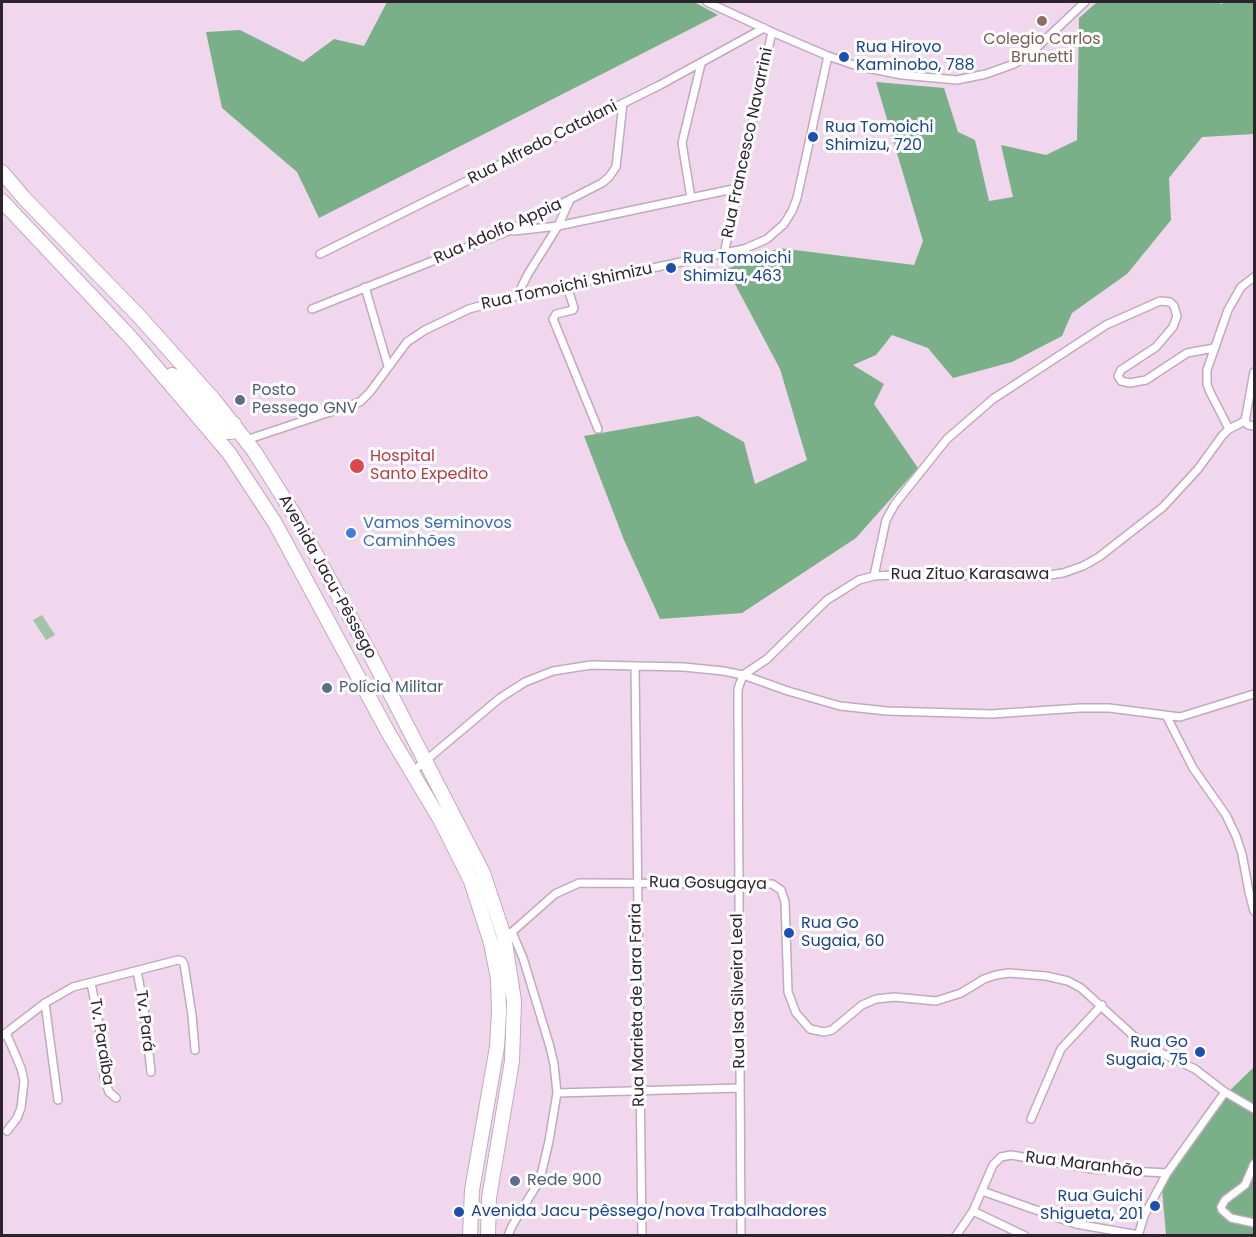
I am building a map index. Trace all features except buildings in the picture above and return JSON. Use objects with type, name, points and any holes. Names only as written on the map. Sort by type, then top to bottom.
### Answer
[{"type":"highway","name":"Avenida Jacu-Pêssego","points":[[2,172],[24,198],[116,291],[246,440],[308,538],[426,761],[490,890],[508,934],[512,980],[513,1044],[507,1098],[489,1198],[488,1236]]},
{"type":"highway","name":"Avenida Jacu-Pêssego","points":[[2,201],[140,349],[244,472],[275,524],[411,773],[441,821],[471,881],[491,943],[498,979],[497,1047],[472,1190],[470,1236]]},
{"type":"highway","points":[[140,349],[155,356],[228,440],[246,440],[242,460],[244,472]]},
{"type":"highway","points":[[172,375],[184,382],[226,432],[231,432],[234,424]]},
{"type":"highway","points":[[244,472],[248,462],[254,463],[295,531],[308,538]]},
{"type":"highway","points":[[362,684],[376,692],[411,752],[426,761]]},
{"type":"highway","points":[[421,789],[420,777],[427,777],[452,822],[464,835]]},
{"type":"street","points":[[707,2],[828,56],[872,70],[946,80],[973,78],[997,71],[1030,54],[1085,2]]},
{"type":"street","name":"Rua Alfredo Catalani","points":[[320,254],[701,64],[765,28]]},
{"type":"street","name":"Rua Francesco Navarrini","points":[[724,254],[772,32]]},
{"type":"street","name":"Rua Tomoichi Shimizu","points":[[246,440],[360,402],[370,392],[406,342],[425,330],[474,307],[517,296],[751,248],[767,239],[784,224],[792,211],[828,56]]},
{"type":"street","points":[[691,198],[682,142],[701,64]]},
{"type":"street","name":"Rua Adolfo Appia","points":[[312,309],[508,231],[602,183],[616,167],[623,103]]},
{"type":"street","points":[[508,231],[558,226],[738,188]]},
{"type":"street","points":[[517,296],[558,226],[570,200]]},
{"type":"street","points":[[1229,429],[1207,384],[1207,370],[1228,310],[1245,282],[1254,277]]},
{"type":"street","points":[[567,286],[574,308],[556,314],[553,319],[598,429]]},
{"type":"street","points":[[365,287],[388,366]]},
{"type":"street","points":[[874,576],[886,520],[895,504],[947,439],[993,399],[1106,325],[1160,301],[1170,302],[1174,306],[1177,316],[1173,327],[1156,347],[1121,370],[1118,376],[1121,381],[1130,384],[1146,380],[1187,353],[1214,348]]},
{"type":"street","points":[[1254,372],[1246,422],[1254,426]]},
{"type":"street","name":"Rua Zituo Karasawa","points":[[742,675],[767,659],[827,600],[859,580],[874,576],[1043,576],[1063,573],[1083,566],[1099,557],[1163,507],[1184,486],[1229,429],[1246,422]]},
{"type":"street","points":[[411,773],[500,698],[525,682],[553,671],[591,665],[684,667],[742,675],[814,699],[863,710],[991,714],[1066,708],[1100,708],[1180,717],[1254,694]]},
{"type":"street","name":"Rua Marieta de Lara Faria","points":[[635,666],[642,1236]]},
{"type":"street","name":"Rua Isa Silveira Leal","points":[[741,1236],[738,699],[742,675]]},
{"type":"street","points":[[1167,717],[1196,774],[1226,815],[1236,836],[1254,911]]},
{"type":"street","name":"Rua Gosugaya","points":[[508,934],[555,894],[570,885],[594,881],[772,884],[781,890],[785,902],[788,992],[791,1003],[804,1024],[817,1031],[832,1030],[862,1005],[876,999],[894,997],[936,1001],[961,993],[996,975],[1009,973],[1046,976],[1068,981],[1081,988],[1138,1040],[1195,1069],[1225,1092],[1254,1109]]},
{"type":"street","points":[[508,934],[523,958],[550,1047],[557,1092],[542,1171],[536,1188],[508,1236]]},
{"type":"street","points":[[7,1131],[17,1119],[21,1108],[24,1081],[21,1068],[4,1034],[45,1003],[66,991],[178,960],[184,964],[195,1050]]},
{"type":"street","name":"Tv. Pará","points":[[137,970],[151,1072]]},
{"type":"street","name":"Tv. Paraíba","points":[[91,983],[99,1024],[104,1078],[109,1092],[116,1098]]},
{"type":"street","points":[[45,1003],[58,1100]]},
{"type":"street","points":[[1031,1119],[1061,1049],[1102,1005]]},
{"type":"street","points":[[557,1092],[740,1088]]},
{"type":"street","points":[[968,1236],[959,1232],[973,1211],[982,1191],[1076,1224],[1138,1235],[1144,1216],[1167,1173],[1225,1092]]},
{"type":"street","name":"Rua Maranhão","points":[[982,1191],[993,1165],[1001,1157],[1011,1155],[1092,1169],[1167,1173]]},
{"type":"street","points":[[1254,1164],[1245,1185],[1225,1200],[1221,1207],[1231,1218],[1254,1222]]},
{"type":"street","points":[[973,1211],[1025,1236]]},
{"type":"green space","points":[[387,2],[694,2],[718,15],[319,218],[297,172],[222,108],[206,32],[240,30],[303,62],[334,39],[364,46]]},
{"type":"green space","points":[[1097,2],[1218,2],[1221,4],[1254,2],[1254,134],[1202,137],[1169,178],[1171,220],[1127,274],[1072,313],[1062,336],[1012,362],[953,378],[928,348],[892,335],[876,355],[853,365],[884,384],[874,404],[918,468],[856,538],[742,613],[660,619],[624,540],[584,436],[698,416],[744,442],[755,484],[807,460],[780,369],[727,269],[779,248],[914,265],[923,241],[876,82],[944,88],[958,132],[975,140],[989,201],[1013,197],[1001,145],[1046,155],[1077,140],[1079,18]]},
{"type":"green space","points":[[42,615],[55,635],[46,640],[33,620]]},
{"type":"green space","points":[[1254,1067],[1254,1235],[1166,1235],[1162,1189],[1223,1097]]},
{"type":"place","name":"Colegio Carlos Brunetti","points":[[1042,21]]},
{"type":"place","name":"Rua Hirovo Kaminobo, 788","points":[[844,57]]},
{"type":"place","name":"Rua Tomoichi Shimizu, 720","points":[[813,137]]},
{"type":"place","name":"Rua Tomoichi Shimizu, 463","points":[[671,268]]},
{"type":"place","name":"Posto Pessego GNV","points":[[240,400]]},
{"type":"place","name":"Hospital Santo Expedito","points":[[357,466]]},
{"type":"place","name":"Vamos Seminovos Caminhões","points":[[351,533]]},
{"type":"place","name":"Polícia Militar","points":[[327,688]]},
{"type":"place","name":"Rua Go Sugaia, 60","points":[[789,933]]},
{"type":"place","name":"Rua Go Sugaia, 75","points":[[1200,1052]]},
{"type":"place","name":"Rede 900","points":[[515,1181]]},
{"type":"place","name":"Rua Guichi Shigueta, 201","points":[[1155,1206]]},
{"type":"place","name":"Avenida Jacu-pêssego/nova Trabalhadores","points":[[459,1212]]}]
